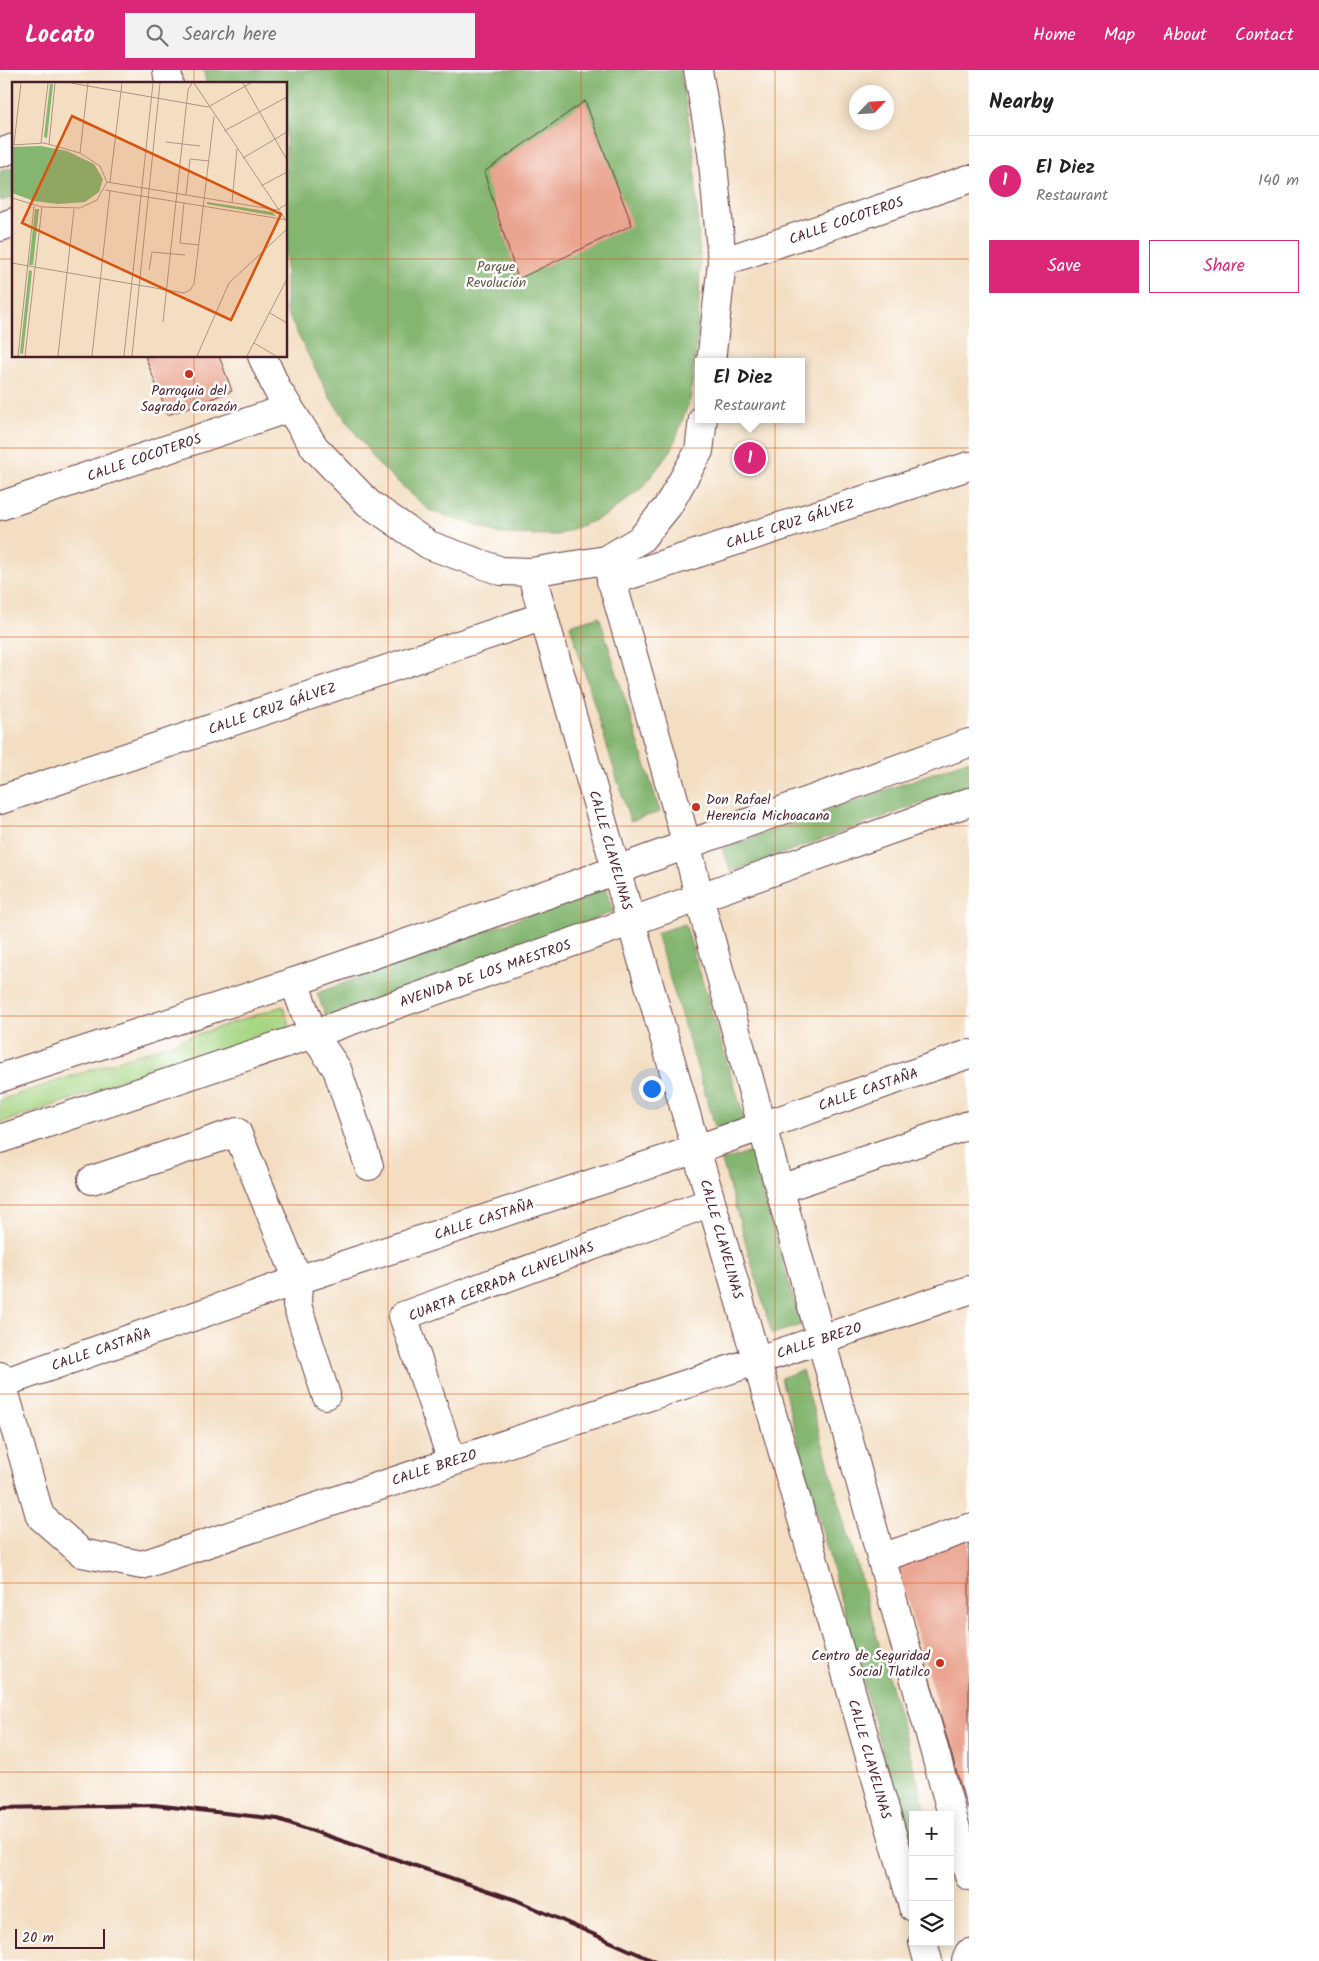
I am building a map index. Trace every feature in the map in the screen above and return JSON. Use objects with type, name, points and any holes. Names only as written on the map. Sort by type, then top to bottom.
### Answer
[{"type":"street","points":[[698,70],[712,152],[722,262],[712,358]]},
{"type":"street","points":[[0,153],[12,149]]},
{"type":"street","name":"CALLE COCOTEROS","points":[[722,262],[969,179]]},
{"type":"street","points":[[263,358],[277,389],[315,448],[368,503],[429,545],[501,571],[608,570],[641,539],[668,506],[699,451],[702,423]]},
{"type":"street","name":"CALLE COCOTEROS","points":[[0,506],[289,408]]},
{"type":"street","name":"CALLE CRUZ GÁLVEZ","points":[[608,570],[969,466]]},
{"type":"street","points":[[608,570],[687,845],[699,897],[969,1876]]},
{"type":"street","name":"CALLE CLAVELINAS","points":[[531,572],[911,1901]]},
{"type":"street","name":"CALLE CRUZ GÁLVEZ","points":[[0,800],[544,616]]},
{"type":"street","points":[[0,1078],[294,982],[617,870],[969,744]]},
{"type":"street","name":"AVENIDA DE LOS MAESTROS","points":[[0,1139],[313,1034],[969,802]]},
{"type":"street","points":[[294,982],[313,1034],[338,1069],[370,1166]]},
{"type":"street","name":"CALLE CASTAÑA","points":[[1,1381],[298,1280],[697,1149],[969,1054]]},
{"type":"street","points":[[780,1189],[969,1125]]},
{"type":"street","points":[[92,1180],[237,1132],[298,1280],[297,1305],[326,1395]]},
{"type":"street","name":"CUARTA CERRADA CLAVELINAS","points":[[452,1461],[403,1316],[711,1202]]},
{"type":"street","name":"CALLE BREZO","points":[[1,1381],[40,1516],[82,1553],[142,1564],[969,1290]]},
{"type":"street","points":[[881,1558],[969,1528]]},
{"type":"street","points":[[924,1946],[928,1961]]},
{"type":"street","points":[[966,1961],[969,1954]]},
{"type":"green space","name":"Parque Revolución","points":[[204,70],[680,70],[694,154],[700,265],[698,329],[690,399],[672,449],[643,487],[605,516],[558,535],[501,534],[429,510],[378,464],[330,398],[288,315],[288,82],[206,82]]},
{"type":"green space","points":[[12,168],[12,198],[0,201],[0,171]]},
{"type":"green space","points":[[599,616],[660,812],[630,821],[570,625]]},
{"type":"green space","points":[[969,760],[969,786],[731,872],[722,849]]},
{"type":"green space","points":[[605,887],[613,912],[326,1017],[317,993]]},
{"type":"green space","points":[[685,924],[745,1121],[716,1129],[656,933]]},
{"type":"green space","points":[[283,1006],[290,1026],[0,1123],[0,1100]]},
{"type":"green space","points":[[751,1152],[801,1325],[772,1334],[722,1161]]},
{"type":"green space","points":[[802,1370],[926,1811],[909,1811],[909,1851],[781,1378]]},
{"type":"building","points":[[585,101],[632,225],[518,279],[484,172]]},
{"type":"building","name":"Parroquia del Sagrado Corazón","points":[[146,358],[220,358],[232,391],[168,415]]},
{"type":"building","points":[[969,1533],[969,1808],[967,1808],[894,1555]]},
{"type":"railway","points":[[0,1808],[154,1805],[278,1819],[516,1900],[654,1961]]},
{"type":"place","name":"Parroquia del Sagrado Corazón","points":[[189,374]]},
{"type":"place","name":"El Diez","points":[[750,458]]},
{"type":"place","name":"Don Rafael Herencia Michoacana","points":[[696,807]]},
{"type":"place","name":"Centro de Seguridad Social Tlatilco","points":[[940,1663]]}]
